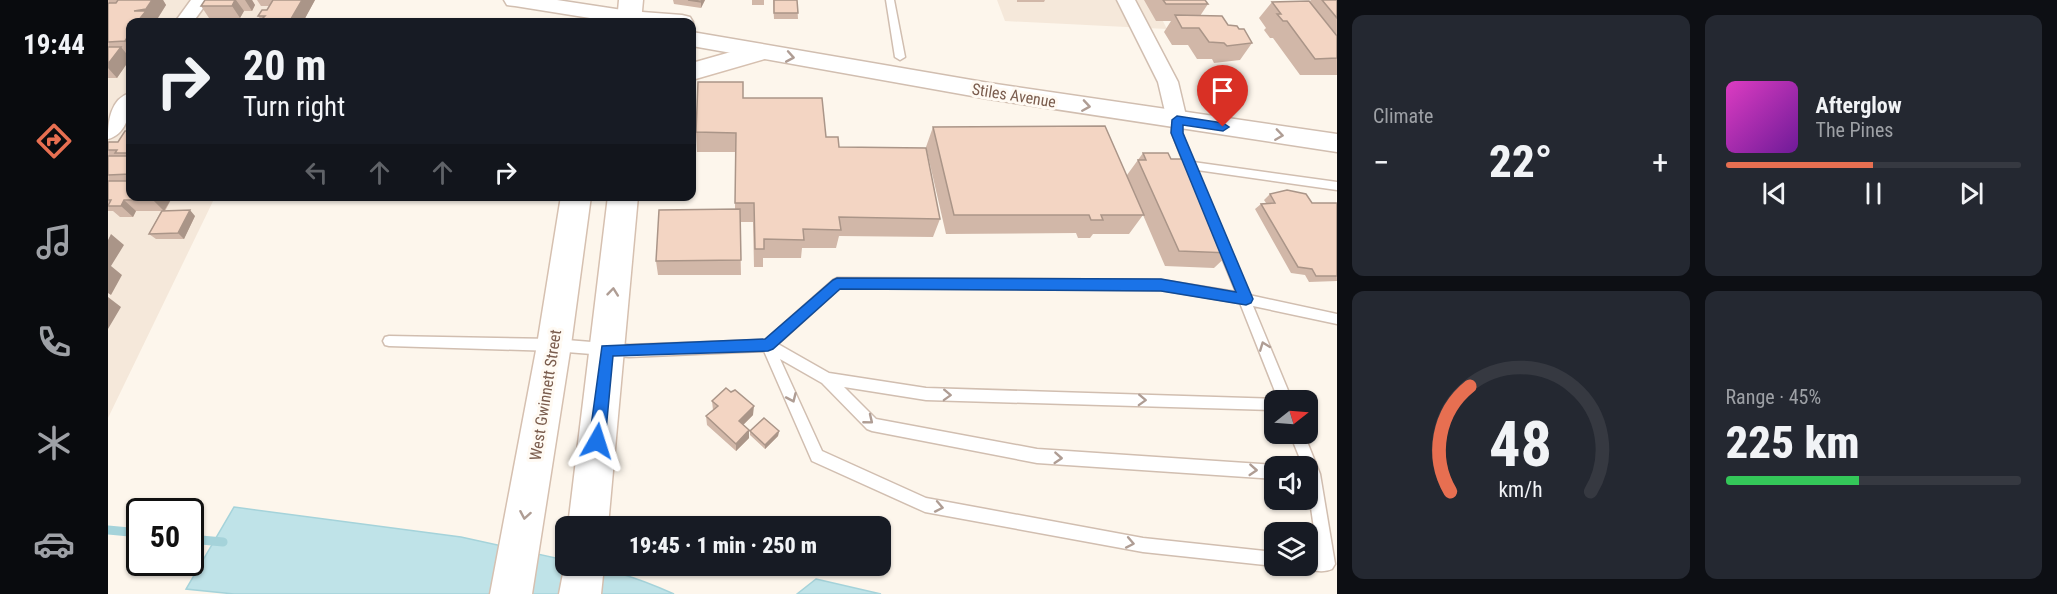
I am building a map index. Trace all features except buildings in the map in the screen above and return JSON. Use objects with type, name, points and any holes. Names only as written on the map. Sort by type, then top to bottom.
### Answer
[{"type":"main road","points":[[696,70],[759,52]]},
{"type":"main road","name":"West Gwinnett Street","points":[[512,594],[554,345],[575,201]]},
{"type":"main road","points":[[589,516],[595,464],[618,351],[623,201]]},
{"type":"main road","points":[[580,594],[582,576]]},
{"type":"street","points":[[187,18],[200,0]]},
{"type":"street","points":[[515,0],[631,17]]},
{"type":"street","points":[[1126,0],[1168,82],[1176,110]]},
{"type":"street","name":"Stiles Avenue","points":[[696,25],[900,57],[1337,143]]},
{"type":"street","name":"Stiles Avenue","points":[[696,40],[989,91],[1337,123]]},
{"type":"street","points":[[108,132],[126,106]]},
{"type":"lane","points":[[890,0],[900,57]]},
{"type":"lane","points":[[1176,110],[1177,133],[1197,186]]},
{"type":"lane","points":[[1188,165],[1337,186]]},
{"type":"lane","points":[[1215,227],[1281,390]]},
{"type":"lane","points":[[768,345],[837,284],[1161,285],[1246,299],[1337,319]]},
{"type":"lane","points":[[389,341],[554,345],[618,351],[768,345],[827,379],[872,425],[1037,456],[1264,470]]},
{"type":"lane","points":[[768,345],[817,456],[925,505],[1143,545],[1264,558]]},
{"type":"lane","points":[[827,379],[926,394],[1264,404]]},
{"type":"lane","points":[[1317,510],[1327,564],[1318,563]]},
{"type":"shaded area","points":[[108,0],[309,0],[300,18],[126,18],[126,201],[213,201],[108,418]]},
{"type":"shaded area","points":[[997,0],[1152,0],[1167,29],[1005,21]]},
{"type":"water","points":[[234,507],[461,537],[555,558],[555,576],[627,576],[674,594],[234,594],[186,589],[194,576],[204,576],[204,558]]},
{"type":"water","points":[[816,579],[881,594],[797,594]]},
{"type":"waterway","points":[[108,530],[126,532]]},
{"type":"waterway","points":[[204,540],[223,542]]},
{"type":"route","points":[[597,441],[607,350],[768,345],[837,284],[1161,285],[1246,299],[1188,165],[1177,133],[1177,120],[1223,127]]}]
